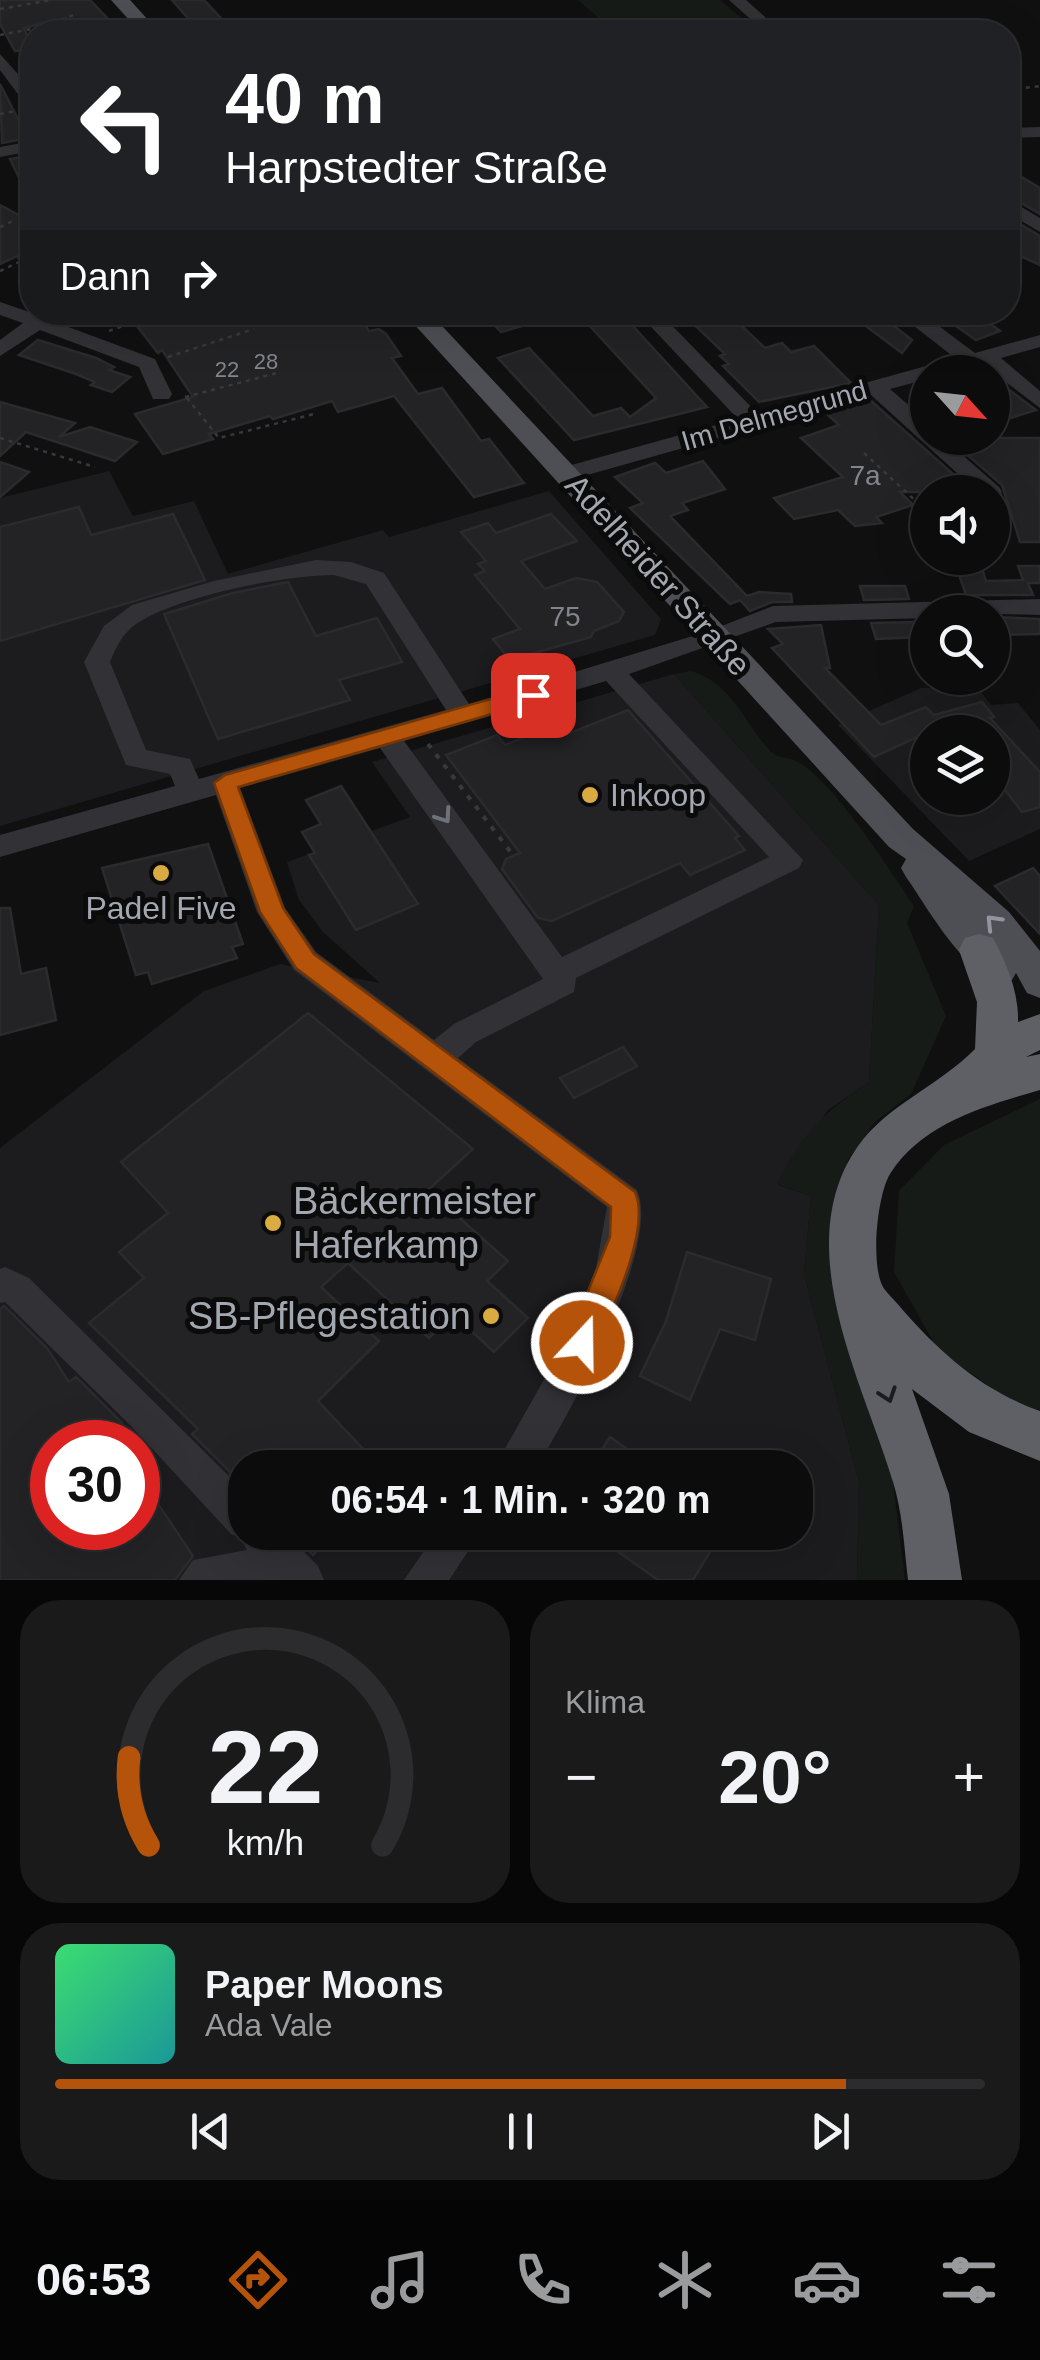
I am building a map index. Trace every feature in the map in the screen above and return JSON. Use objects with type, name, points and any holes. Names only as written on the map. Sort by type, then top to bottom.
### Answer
[{"type":"highway","points":[[979,950],[998,1002],[996,1051]]},
{"type":"highway","points":[[935,1580],[920,1487],[883,1382],[864,1301],[854,1216],[868,1170],[908,1126],[955,1096],[996,1051],[1040,1032]]},
{"type":"highway","points":[[955,1096],[1040,1072]]},
{"type":"highway","points":[[864,1301],[948,1393],[999,1424],[1040,1436]]},
{"type":"main road","points":[[120,0],[139,20]]},
{"type":"main road","name":"Adelheider Straße","points":[[427,325],[930,870],[1027,957],[1040,983]]},
{"type":"main road","name":"Adelheider Straße","points":[[930,870],[979,950],[1040,998]]},
{"type":"street","points":[[737,0],[760,20]]},
{"type":"street","points":[[0,59],[20,85]]},
{"type":"street","points":[[0,350],[33,325]]},
{"type":"street","points":[[46,325],[148,363],[161,394]]},
{"type":"street","points":[[660,325],[752,421]]},
{"type":"street","points":[[926,325],[973,355]]},
{"type":"street","name":"Im Delmegrund","points":[[989,355],[1040,341]]},
{"type":"street","name":"Im Delmegrund","points":[[565,474],[910,377]]},
{"type":"street","points":[[1010,381],[1040,402]]},
{"type":"street","points":[[875,387],[910,419]]},
{"type":"street","points":[[950,455],[972,475]]},
{"type":"street","points":[[191,792],[180,766],[136,758],[97,662],[108,638],[130,616],[161,605],[309,568],[364,572],[376,579],[463,715]]},
{"type":"street","points":[[0,846],[463,715],[618,680],[773,614],[1040,607]]},
{"type":"street","points":[[556,974],[790,860],[618,680]]},
{"type":"street","points":[[387,737],[563,983],[465,1033],[435,1058]]},
{"type":"street","points":[[225,783],[272,912],[305,961],[625,1201],[624,1237],[582,1343],[525,1450]]},
{"type":"street","points":[[0,1286],[5,1283],[17,1290],[146,1415],[228,1502]]},
{"type":"street","points":[[274,1550],[296,1573]]},
{"type":"street","points":[[424,1580],[448,1550]]},
{"type":"street","points":[[200,1580],[208,1574],[296,1573]]},
{"type":"path","points":[[0,9],[51,0]]},
{"type":"path","points":[[61,20],[73,15]]},
{"type":"path","points":[[0,227],[13,221]]},
{"type":"path","points":[[87,339],[126,325]]},
{"type":"path","points":[[148,363],[254,330]]},
{"type":"path","points":[[161,394],[187,398],[277,373]]},
{"type":"path","points":[[187,398],[219,438],[314,414]]},
{"type":"path","points":[[0,438],[95,467]]},
{"type":"path","points":[[864,454],[910,497]]},
{"type":"path","points":[[416,728],[513,856]]},
{"type":"shaded area","points":[[578,0],[720,0],[744,20],[601,20]]},
{"type":"shaded area","points":[[109,471],[133,516],[194,501],[228,574],[383,530],[389,537],[549,491],[661,619],[655,635],[0,826],[0,498]]},
{"type":"shaded area","points":[[691,671],[717,684],[727,694],[770,751],[812,772],[860,828],[914,906],[907,923],[946,1016],[911,1094],[875,1122],[848,1160],[829,1253],[838,1301],[891,1467],[905,1580],[857,1580],[859,1482],[804,1274],[811,1196],[777,1184],[795,1151],[815,1126],[869,1082],[879,905],[674,674]]},
{"type":"shaded area","points":[[674,674],[879,905],[869,1082],[828,1110],[778,1185],[811,1196],[804,1274],[859,1482],[857,1580],[0,1580],[0,1148],[204,991],[280,964],[380,983],[323,932],[299,900],[287,862],[410,817],[372,762]]},
{"type":"shaded area","points":[[910,693],[983,695],[991,705],[1018,703],[1040,730],[1040,829],[969,861],[925,815],[1010,815],[1010,715],[910,715],[910,800],[838,725]]},
{"type":"shaded area","points":[[1040,1099],[1040,1410],[1013,1403],[938,1350],[894,1272],[899,1191],[944,1145]]},
{"type":"building","points":[[0,0],[90,0],[109,20],[20,20],[20,50],[15,51],[0,24]]},
{"type":"building","points":[[172,0],[204,0],[223,20],[190,20]]},
{"type":"building","points":[[0,84],[20,123],[20,140],[2,143]]},
{"type":"building","points":[[20,157],[20,180],[10,159]]},
{"type":"building","points":[[1020,176],[1040,188],[1040,214],[1020,202]]},
{"type":"building","points":[[0,205],[20,216],[20,260],[17,256],[0,264]]},
{"type":"building","points":[[1020,224],[1040,236],[1040,265],[1020,256]]},
{"type":"building","points":[[136,325],[365,325],[369,331],[379,329],[401,356],[392,358],[418,394],[442,388],[481,441],[489,439],[524,483],[474,497],[394,396],[338,412],[332,401],[273,419],[270,416],[209,434],[213,439],[163,454],[135,414],[193,397],[162,350],[158,353]]},
{"type":"building","points":[[495,325],[526,325],[501,332]]},
{"type":"building","points":[[589,325],[632,325],[707,407],[574,440],[498,358],[529,348],[593,416],[621,408],[630,417],[656,398]]},
{"type":"building","points":[[695,325],[741,325],[765,348],[782,343],[791,352],[814,346],[851,383],[759,402],[723,366],[729,364],[720,356],[725,354]]},
{"type":"building","points":[[864,325],[893,325],[912,340],[902,353]]},
{"type":"building","points":[[955,325],[992,325],[1000,331],[976,340]]},
{"type":"building","points":[[38,340],[96,358],[114,367],[109,370],[130,377],[112,392],[91,385],[95,382],[76,374],[19,355]]},
{"type":"building","points":[[1010,390],[1036,410],[1010,418]]},
{"type":"building","points":[[869,399],[910,436],[910,455],[932,455],[954,475],[910,475],[910,492],[900,492],[910,506],[876,517],[882,523],[855,526],[838,510],[794,519],[774,498],[843,477],[801,438],[839,425],[825,412]]},
{"type":"building","points":[[0,402],[75,423],[59,437],[90,427],[137,442],[115,461],[26,432],[0,456]]},
{"type":"building","points":[[1010,438],[1040,438],[1040,542],[1020,542],[1010,510],[1010,475],[991,475],[968,455],[1010,455]]},
{"type":"building","points":[[703,461],[725,489],[682,503],[688,510],[670,516],[747,596],[759,592],[791,594],[792,602],[772,602],[750,611],[740,600],[730,604],[630,508],[643,503],[615,477],[655,463],[666,473]]},
{"type":"building","points":[[0,462],[29,472],[0,497]]},
{"type":"building","points":[[79,507],[91,535],[173,514],[205,580],[0,641],[0,527]]},
{"type":"building","points":[[551,514],[577,541],[521,561],[545,589],[576,578],[597,582],[624,612],[619,621],[594,631],[591,637],[510,660],[493,639],[520,629],[475,575],[485,571],[478,564],[486,561],[461,532],[488,523],[496,533]]},
{"type":"building","points":[[1018,566],[1040,566],[1040,583],[1028,583],[1033,595],[966,595],[959,575],[984,575],[986,581],[1023,580]]},
{"type":"building","points":[[288,582],[316,636],[377,618],[402,662],[339,680],[350,700],[218,739],[164,614],[233,593]]},
{"type":"building","points":[[860,586],[905,586],[909,599],[864,600]]},
{"type":"building","points":[[1010,618],[1040,619],[1040,634],[1010,635]]},
{"type":"building","points":[[910,622],[910,638],[876,639],[871,623]]},
{"type":"building","points":[[821,625],[830,668],[825,668],[881,725],[926,707],[934,715],[910,715],[910,740],[874,757],[772,648],[783,644],[768,629]]},
{"type":"building","points":[[982,702],[992,715],[934,715]]},
{"type":"building","name":"Inkoop","points":[[628,710],[739,836],[735,838],[745,850],[690,875],[680,863],[552,921],[538,918],[502,869],[506,859],[520,853],[446,755],[497,735],[505,745],[551,726],[560,737]]},
{"type":"building","points":[[1010,740],[1040,772],[1040,807],[1022,812],[1010,796]]},
{"type":"building","points":[[341,786],[418,904],[356,930],[309,855],[315,853],[302,832],[321,824],[306,800]]},
{"type":"building","points":[[208,844],[243,944],[232,947],[237,958],[152,984],[148,972],[136,975],[102,868]]},
{"type":"building","points":[[1033,868],[1040,876],[1040,934],[995,886]]},
{"type":"building","points":[[0,908],[10,908],[21,974],[46,968],[56,1020],[0,1035]]},
{"type":"building","name":"Bäckermeister Haferkamp","points":[[308,1013],[473,1149],[428,1190],[508,1261],[487,1281],[528,1318],[494,1352],[453,1314],[429,1338],[348,1263],[321,1287],[379,1341],[318,1401],[364,1450],[228,1450],[228,1470],[192,1434],[198,1429],[89,1323],[144,1278],[119,1252],[168,1213],[121,1162]]},
{"type":"building","points":[[623,1047],[637,1066],[574,1098],[560,1078]]},
{"type":"building","points":[[687,1252],[771,1279],[755,1340],[720,1329],[690,1400],[640,1376],[666,1321]]},
{"type":"building","points":[[4,1306],[47,1348],[69,1382],[76,1377],[119,1420],[30,1420],[30,1550],[160,1550],[160,1507],[193,1556],[175,1580],[0,1580],[0,1309]]},
{"type":"building","points":[[610,1437],[629,1450],[602,1450]]},
{"type":"building","points":[[616,1550],[711,1550],[693,1580],[658,1580]]},
{"type":"place","name":"Inkoop","points":[[590,795]]},
{"type":"place","name":"Padel Five","points":[[161,873]]},
{"type":"place","name":"Bäckermeister Haferkamp","points":[[273,1223]]},
{"type":"place","name":"SB-Pflegestation","points":[[491,1316]]},
{"type":"route","points":[[533,695],[225,783],[272,912],[305,961],[625,1201],[624,1237],[582,1343]]}]
